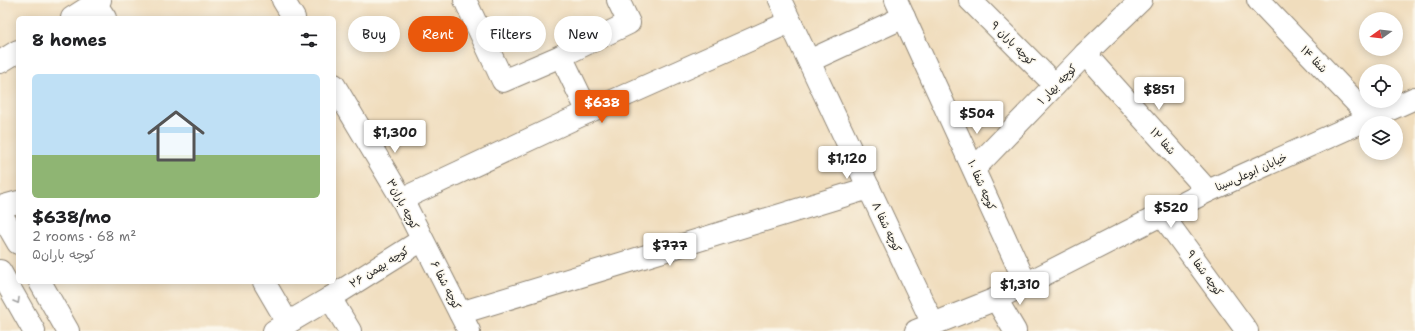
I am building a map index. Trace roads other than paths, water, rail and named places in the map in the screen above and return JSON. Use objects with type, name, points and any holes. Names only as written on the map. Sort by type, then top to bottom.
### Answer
[{"type":"street","points":[[284,0],[293,16]]},
{"type":"street","points":[[465,0],[503,82],[629,23],[618,0]]},
{"type":"street","name":"کوچه شفا ۸","points":[[780,0],[869,188],[924,328]]},
{"type":"street","name":"کوچه باران ۹","points":[[970,0],[1055,85]]},
{"type":"street","name":"کوچه بهار ۱","points":[[974,169],[1085,54],[1141,0]]},
{"type":"street","name":"شفا ۱۴","points":[[1258,0],[1369,116]]},
{"type":"street","points":[[76,16],[98,5]]},
{"type":"street","points":[[809,61],[900,8]]},
{"type":"street","name":"کوچه شفا ۱۰","points":[[900,8],[1026,284]]},
{"type":"street","points":[[402,199],[588,112],[790,22]]},
{"type":"street","points":[[0,62],[16,52]]},
{"type":"street","name":"شفا ۱۲","points":[[1085,54],[1208,191]]},
{"type":"street","points":[[561,56],[588,112]]},
{"type":"street","name":"کوچه باران۳","points":[[336,88],[402,199],[422,240]]},
{"type":"street","name":"خیابان ابوعلی‌سینا","points":[[1375,116],[1415,98]]},
{"type":"street","name":"خیابان ابوعلی‌سینا","points":[[924,328],[996,299],[1208,191],[1359,123]]},
{"type":"street","points":[[464,322],[869,188]]},
{"type":"street","points":[[0,207],[16,203]]},
{"type":"street","points":[[0,212],[16,240]]},
{"type":"street","name":"کوچه شفا ۹","points":[[1162,215],[1247,331]]},
{"type":"street","name":"کوچه شفا ۶","points":[[422,240],[464,322]]},
{"type":"street","name":"کوچه بهمن ۲۶","points":[[281,327],[422,240]]},
{"type":"street","points":[[0,271],[34,331]]},
{"type":"street","points":[[41,284],[68,331]]},
{"type":"street","points":[[265,284],[281,327]]},
{"type":"street","points":[[330,298],[350,331]]},
{"type":"street","points":[[996,299],[1015,331]]}]
